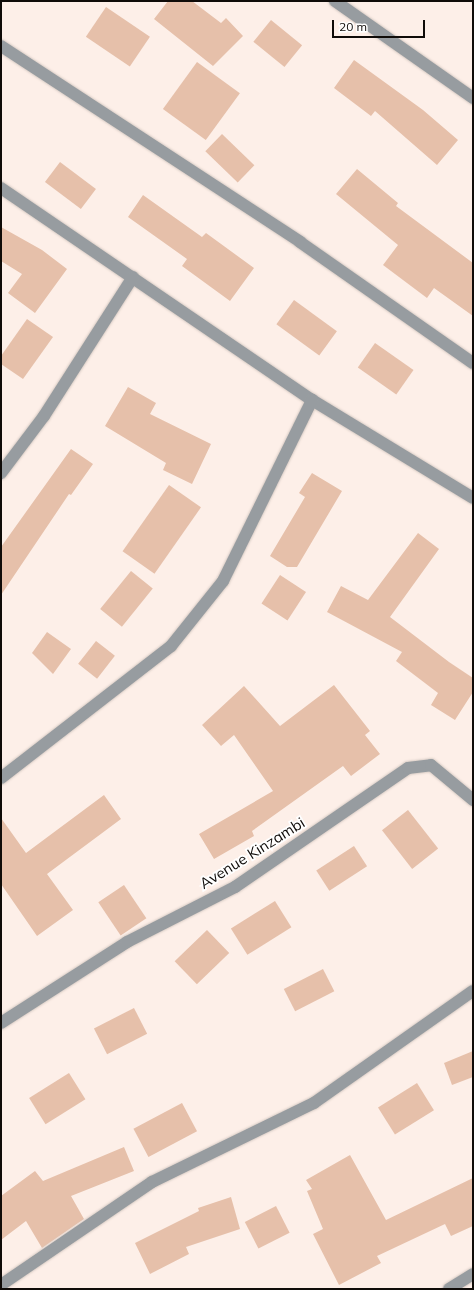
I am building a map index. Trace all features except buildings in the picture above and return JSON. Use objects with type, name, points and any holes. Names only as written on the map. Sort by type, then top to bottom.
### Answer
[{"type":"street","points":[[335,1],[473,98]]},
{"type":"street","points":[[1,46],[293,238],[473,363]]},
{"type":"street","points":[[1,188],[312,400],[473,498]]},
{"type":"street","points":[[1,473],[44,416],[133,277]]},
{"type":"street","points":[[1,778],[171,646],[223,581],[312,400]]},
{"type":"street","name":"Avenue Kinzambi","points":[[1,1023],[127,942],[235,887],[408,768],[431,765],[473,800]]},
{"type":"street","points":[[1,1285],[152,1182],[314,1103],[473,991]]},
{"type":"street","points":[[449,1289],[473,1274]]}]
